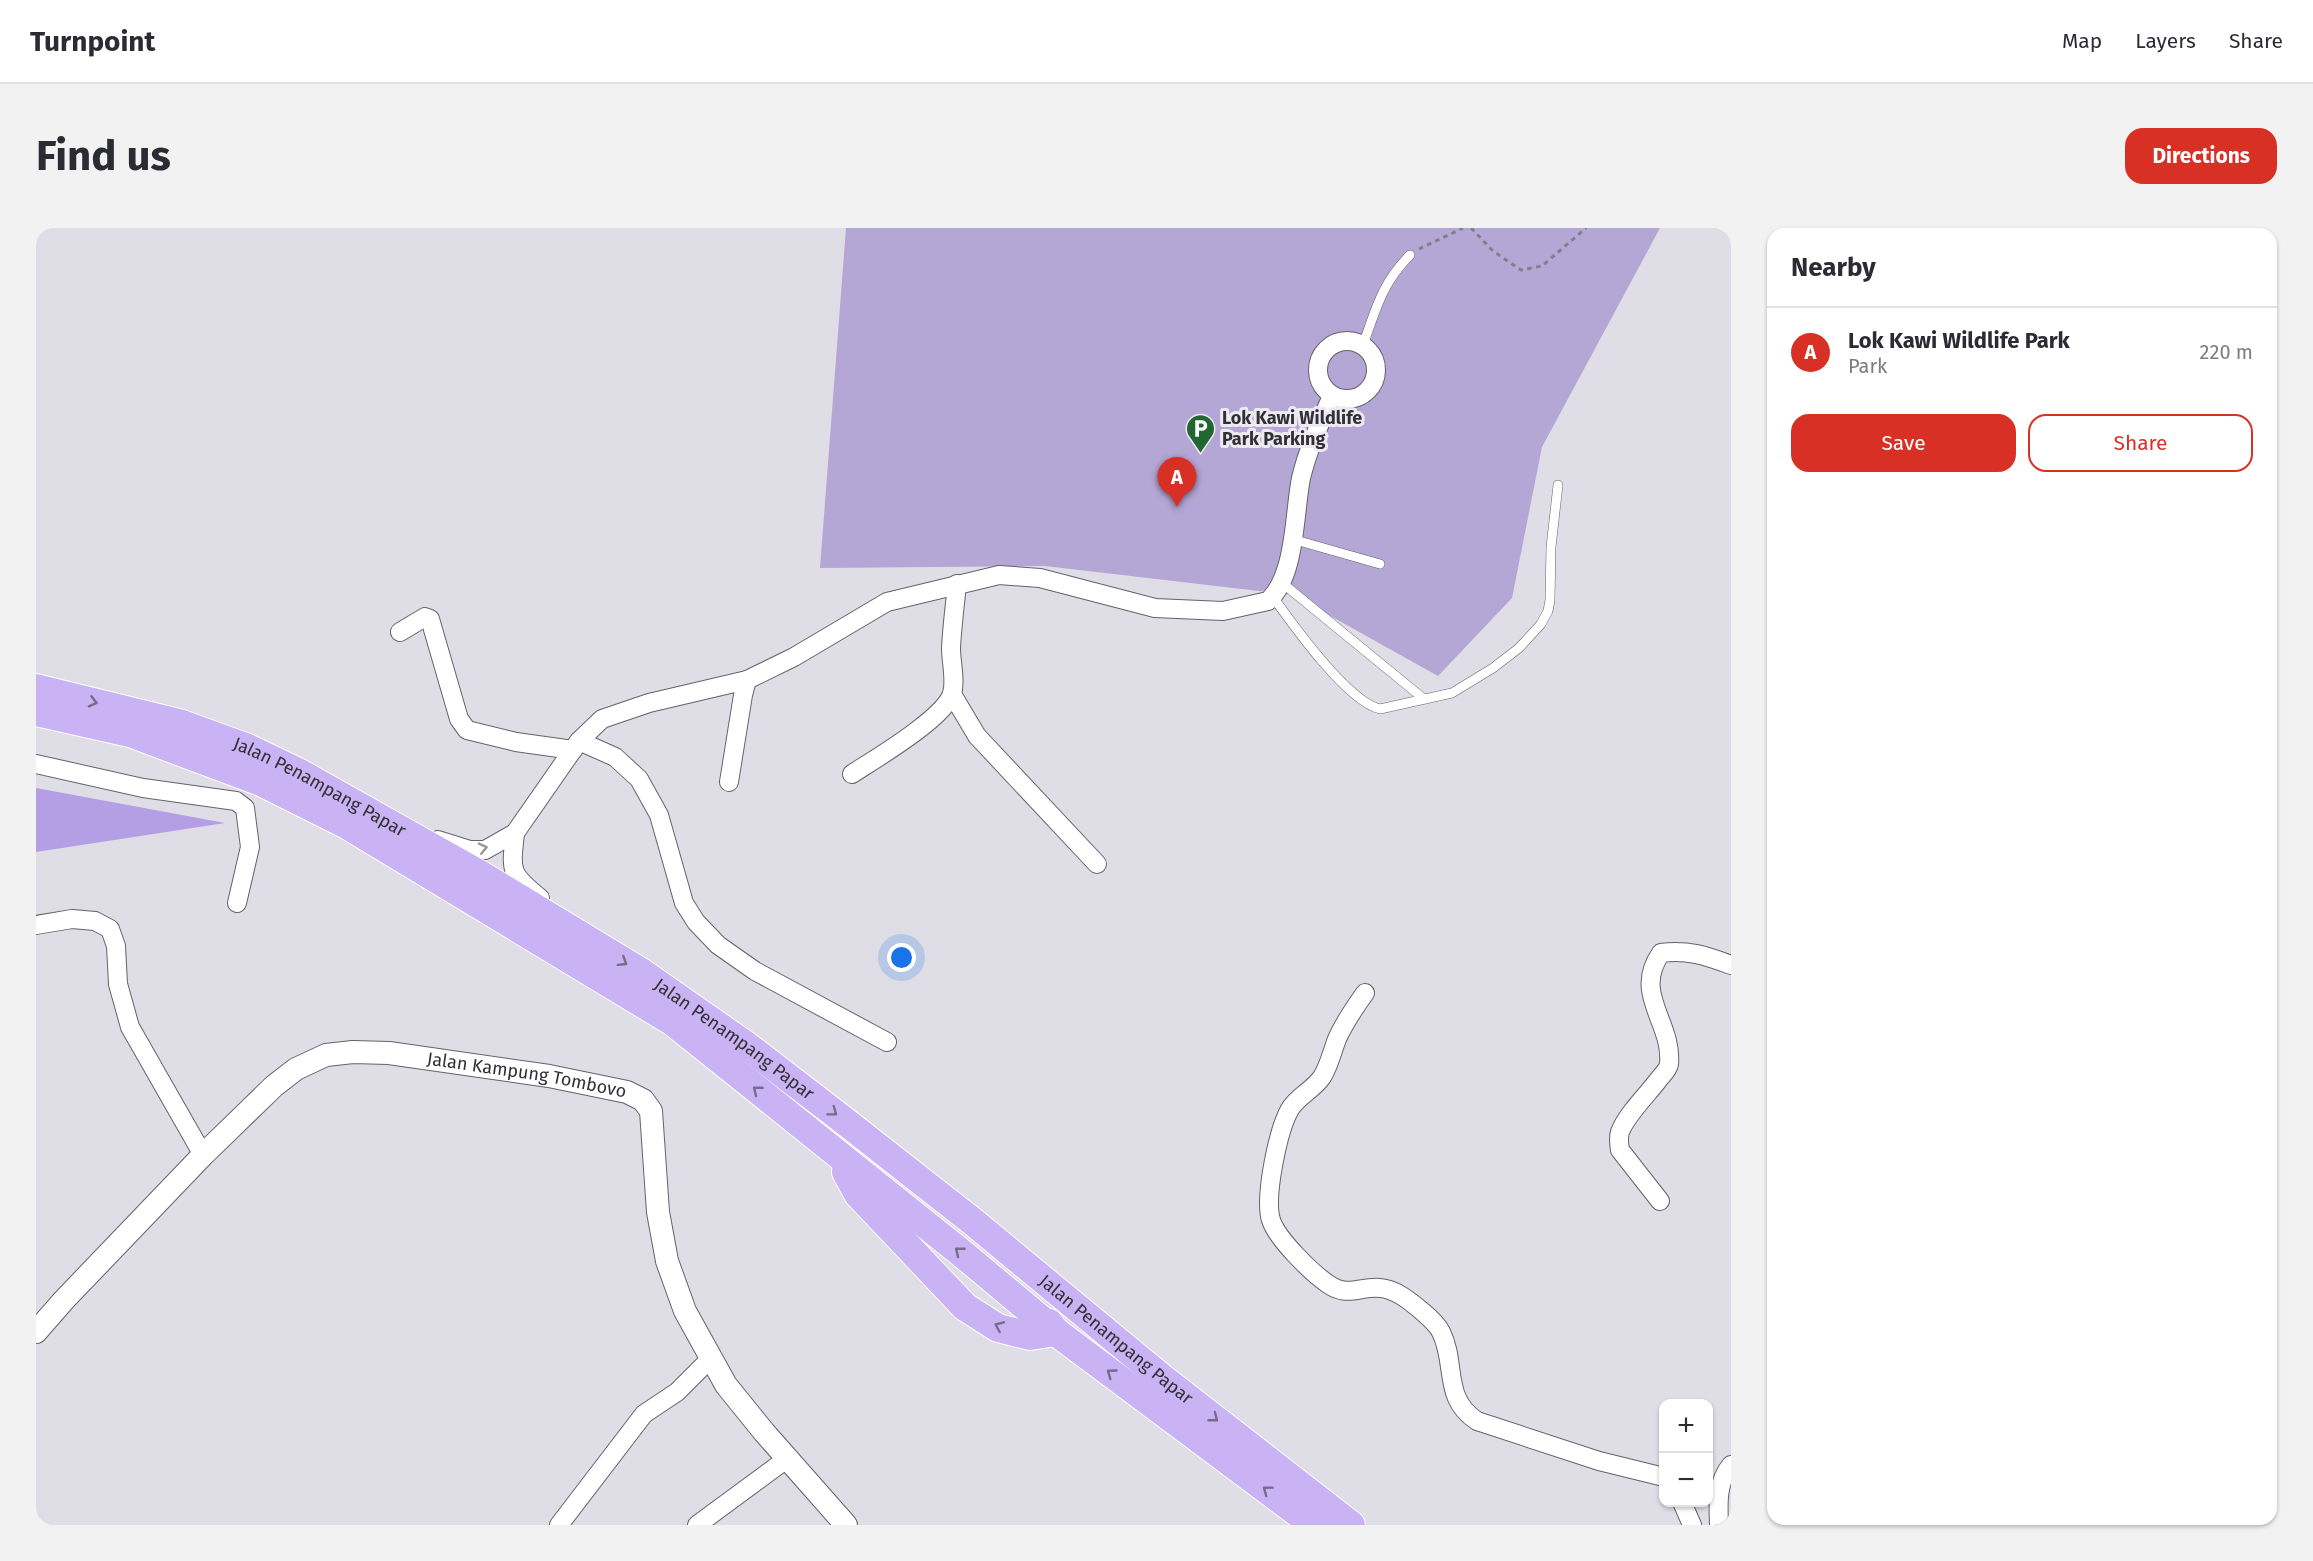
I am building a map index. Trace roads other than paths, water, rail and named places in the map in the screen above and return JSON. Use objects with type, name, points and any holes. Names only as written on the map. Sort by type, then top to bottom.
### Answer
[{"type":"main road","name":"Jalan Penampang Papar","points":[[36,688],[179,723],[248,748],[298,772],[388,821],[641,972],[747,1046],[972,1221],[1162,1378],[1351,1525]]},
{"type":"main road","name":"Jalan Penampang Papar","points":[[36,712],[130,733],[261,782],[347,825],[673,1022],[1056,1332],[1314,1525]]},
{"type":"main road","points":[[836,1153],[858,1194],[965,1307],[998,1328],[1019,1334],[1030,1336],[1056,1332],[972,1221]]},
{"type":"street","points":[[1348,340],[1364,345],[1373,357],[1377,371],[1372,386],[1362,396],[1347,400],[1332,396],[1321,385],[1317,369],[1321,354],[1333,343],[1348,340]]},
{"type":"street","points":[[388,821],[470,850],[484,850],[515,833],[576,746],[602,719],[621,711],[747,680],[794,657],[887,602],[957,584],[999,575],[1040,578],[1155,608],[1223,610],[1262,604],[1277,590],[1288,566],[1301,478],[1310,446],[1332,396]]},
{"type":"street","points":[[957,584],[951,647],[952,694],[977,736],[1097,864]]},
{"type":"street","points":[[400,632],[425,617],[430,619],[459,719],[467,730],[516,742],[576,746],[615,757],[639,779],[660,815],[684,903],[696,922],[718,945],[755,971],[888,1042]]},
{"type":"street","points":[[729,782],[747,680]]},
{"type":"street","points":[[852,774],[923,725],[943,708],[952,694]]},
{"type":"street","points":[[36,764],[142,788],[236,801],[245,808],[250,847],[237,903]]},
{"type":"street","points":[[515,833],[512,865],[521,883],[566,917],[592,942]]},
{"type":"street","points":[[36,925],[72,919],[95,921],[110,929],[116,946],[118,984],[130,1027],[203,1155]]},
{"type":"street","points":[[1660,1201],[1620,1150],[1619,1141],[1620,1132],[1628,1119],[1669,1067],[1668,1038],[1651,996],[1652,965],[1661,953],[1675,951],[1688,951],[1731,965]]},
{"type":"street","points":[[1365,993],[1338,1037],[1321,1078],[1297,1100],[1283,1123],[1275,1155],[1271,1186],[1272,1223],[1297,1255],[1329,1285],[1348,1291],[1378,1287],[1392,1290],[1411,1302],[1436,1323],[1443,1337],[1456,1398],[1469,1416],[1477,1421],[1610,1464],[1659,1476]]},
{"type":"street","name":"Jalan Kampung Tombovo","points":[[36,1332],[203,1155],[274,1086],[296,1069],[326,1055],[353,1052],[418,1056],[627,1092],[643,1100],[651,1111],[658,1212],[668,1261],[685,1311],[726,1385],[846,1525]]},
{"type":"street","points":[[559,1525],[644,1414],[677,1392],[710,1359]]},
{"type":"street","points":[[697,1525],[788,1458]]},
{"type":"street","points":[[1719,1525],[1719,1490],[1724,1474],[1731,1465]]},
{"type":"street","points":[[1684,1507],[1692,1525]]},
{"type":"lane","points":[[1364,345],[1379,299],[1394,271],[1410,255]]},
{"type":"lane","points":[[1277,590],[1303,639],[1368,706],[1380,709],[1452,693],[1493,668],[1519,648],[1541,624],[1548,612],[1551,548],[1558,485]]},
{"type":"lane","points":[[1292,539],[1380,564]]},
{"type":"lane","points":[[1277,590],[1424,699]]},
{"type":"place","name":"Lok Kawi Wildlife Park Parking","points":[[1201,454]]},
{"type":"place","name":"Lok Kawi Wildlife Park","points":[[1177,507]]}]
